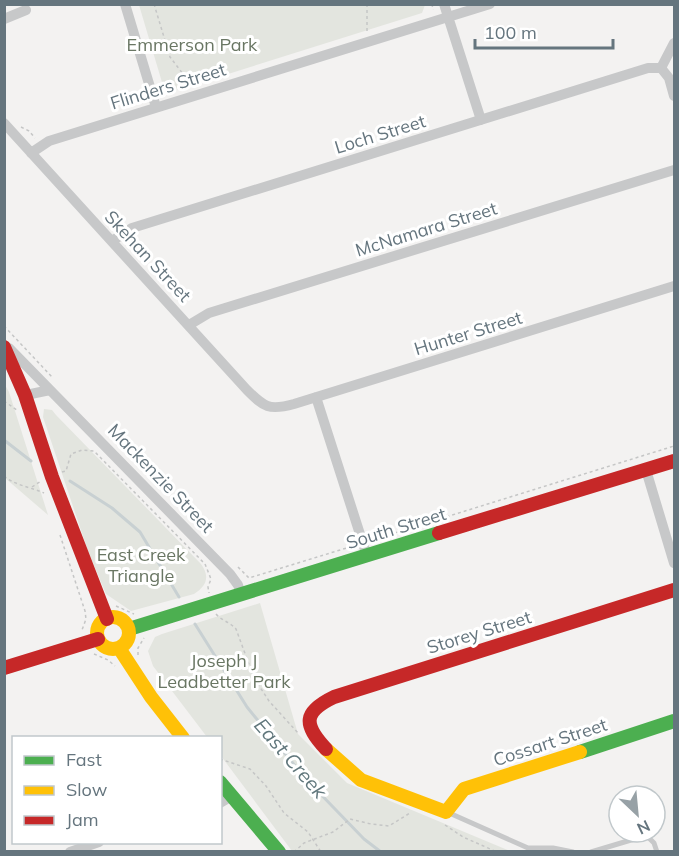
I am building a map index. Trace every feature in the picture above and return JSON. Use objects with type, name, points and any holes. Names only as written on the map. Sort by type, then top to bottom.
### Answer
[{"type":"street","points":[[124,4],[156,107]]},
{"type":"street","points":[[444,4],[481,120]]},
{"type":"street","name":"Flinders Street","points":[[31,153],[49,141],[490,4]]},
{"type":"street","points":[[4,19],[26,10]]},
{"type":"street","points":[[674,43],[661,68],[669,78],[675,96]]},
{"type":"street","name":"Loch Street","points":[[112,241],[132,228],[648,68],[661,68]]},
{"type":"street","name":"Skehan Street","points":[[4,123],[247,390],[261,404],[270,408]]},
{"type":"street","name":"McNamara Street","points":[[189,325],[209,314],[675,170]]},
{"type":"street","name":"Hunter Street","points":[[270,408],[281,408],[675,286]]},
{"type":"street","name":"Mackenzie Street","points":[[4,345],[230,574],[242,594]]},
{"type":"street","name":"Mackenzie Street","points":[[4,345],[16,367],[26,395],[47,478],[107,619]]},
{"type":"street","points":[[26,395],[50,390]]},
{"type":"street","points":[[316,397],[365,550]]},
{"type":"street","name":"South Street","points":[[129,629],[242,594],[365,550],[675,461]]},
{"type":"street","points":[[646,470],[675,563]]},
{"type":"street","name":"Storey Street","points":[[304,729],[311,711],[320,703],[333,697],[675,590]]},
{"type":"street","points":[[4,668],[95,645],[119,648],[127,640],[129,629],[126,623],[114,617],[107,619],[99,625],[95,645]]},
{"type":"street","points":[[119,648],[151,697],[181,736]]},
{"type":"street","name":"Cossart Street","points":[[444,817],[464,789],[675,721]]},
{"type":"street","points":[[304,729],[312,733],[359,779],[423,805],[444,817]]},
{"type":"street","points":[[226,800],[279,852]]},
{"type":"street","points":[[70,852],[96,844]]},
{"type":"lane","points":[[444,817],[460,820],[528,848],[553,848],[573,852]]},
{"type":"lane","points":[[591,852],[648,837],[654,843],[657,852]]},
{"type":"path","points":[[154,4],[170,57],[194,88]]},
{"type":"path","points":[[368,4],[368,33]]},
{"type":"path","points":[[230,574],[237,567],[249,578],[365,550],[675,446]]},
{"type":"path","points":[[4,476],[14,484],[32,487],[46,494],[47,478],[66,471],[71,454],[82,450],[94,451],[205,564],[211,574],[209,591],[217,615],[230,622],[236,629],[254,678],[269,701],[304,729]]},
{"type":"path","points":[[57,526],[85,611],[86,619],[82,631],[84,634]]},
{"type":"path","points":[[110,601],[122,610],[137,615]]},
{"type":"path","points":[[136,657],[144,638]]},
{"type":"path","points":[[95,645],[115,666],[119,664]]},
{"type":"path","points":[[222,760],[250,770],[266,786],[284,813],[308,832],[321,852]]},
{"type":"path","points":[[294,852],[304,843],[333,832],[350,819],[389,826],[415,810]]},
{"type":"path","points":[[444,817],[463,837],[497,852]]},
{"type":"green space","name":"Emmerson Park","points":[[139,4],[425,5],[422,13],[174,91],[164,89]]},
{"type":"green space","points":[[5,385],[9,392],[48,515],[5,478]]},
{"type":"green space","name":"East Creek Triangle","points":[[44,409],[52,410],[201,564],[206,573],[206,580],[198,591],[131,611],[106,594],[88,551],[43,417]]},
{"type":"green space","name":"Joseph J Leadbetter Park","points":[[260,603],[298,734],[347,783],[510,851],[292,851],[222,757],[222,736],[206,736],[153,666],[148,651],[155,637]]},
{"type":"waterway","name":"East Creek","points":[[4,440],[31,461]]},
{"type":"waterway","name":"East Creek","points":[[70,481],[112,508],[140,532],[179,597]]},
{"type":"waterway","name":"East Creek","points":[[195,624],[247,707],[305,778],[364,839],[381,852]]},
{"type":"traffic: fast","points":[[129,629],[439,533]]},
{"type":"traffic: fast","points":[[580,752],[674,721]]},
{"type":"traffic: fast","points":[[222,784],[279,852]]},
{"type":"traffic: slow","points":[[113,617],[124,622],[129,633],[124,644],[113,649],[102,644],[97,633],[102,622],[113,617]]},
{"type":"traffic: slow","points":[[119,648],[151,697],[181,736]]},
{"type":"traffic: slow","points":[[326,749],[361,780],[446,812],[464,789],[580,752]]},
{"type":"traffic: jam","points":[[4,347],[25,395],[52,477],[107,619]]},
{"type":"traffic: jam","points":[[439,533],[674,461]]},
{"type":"traffic: jam","points":[[326,749],[313,732],[310,719],[316,708],[334,697],[674,590]]},
{"type":"traffic: jam","points":[[4,668],[98,639]]}]
